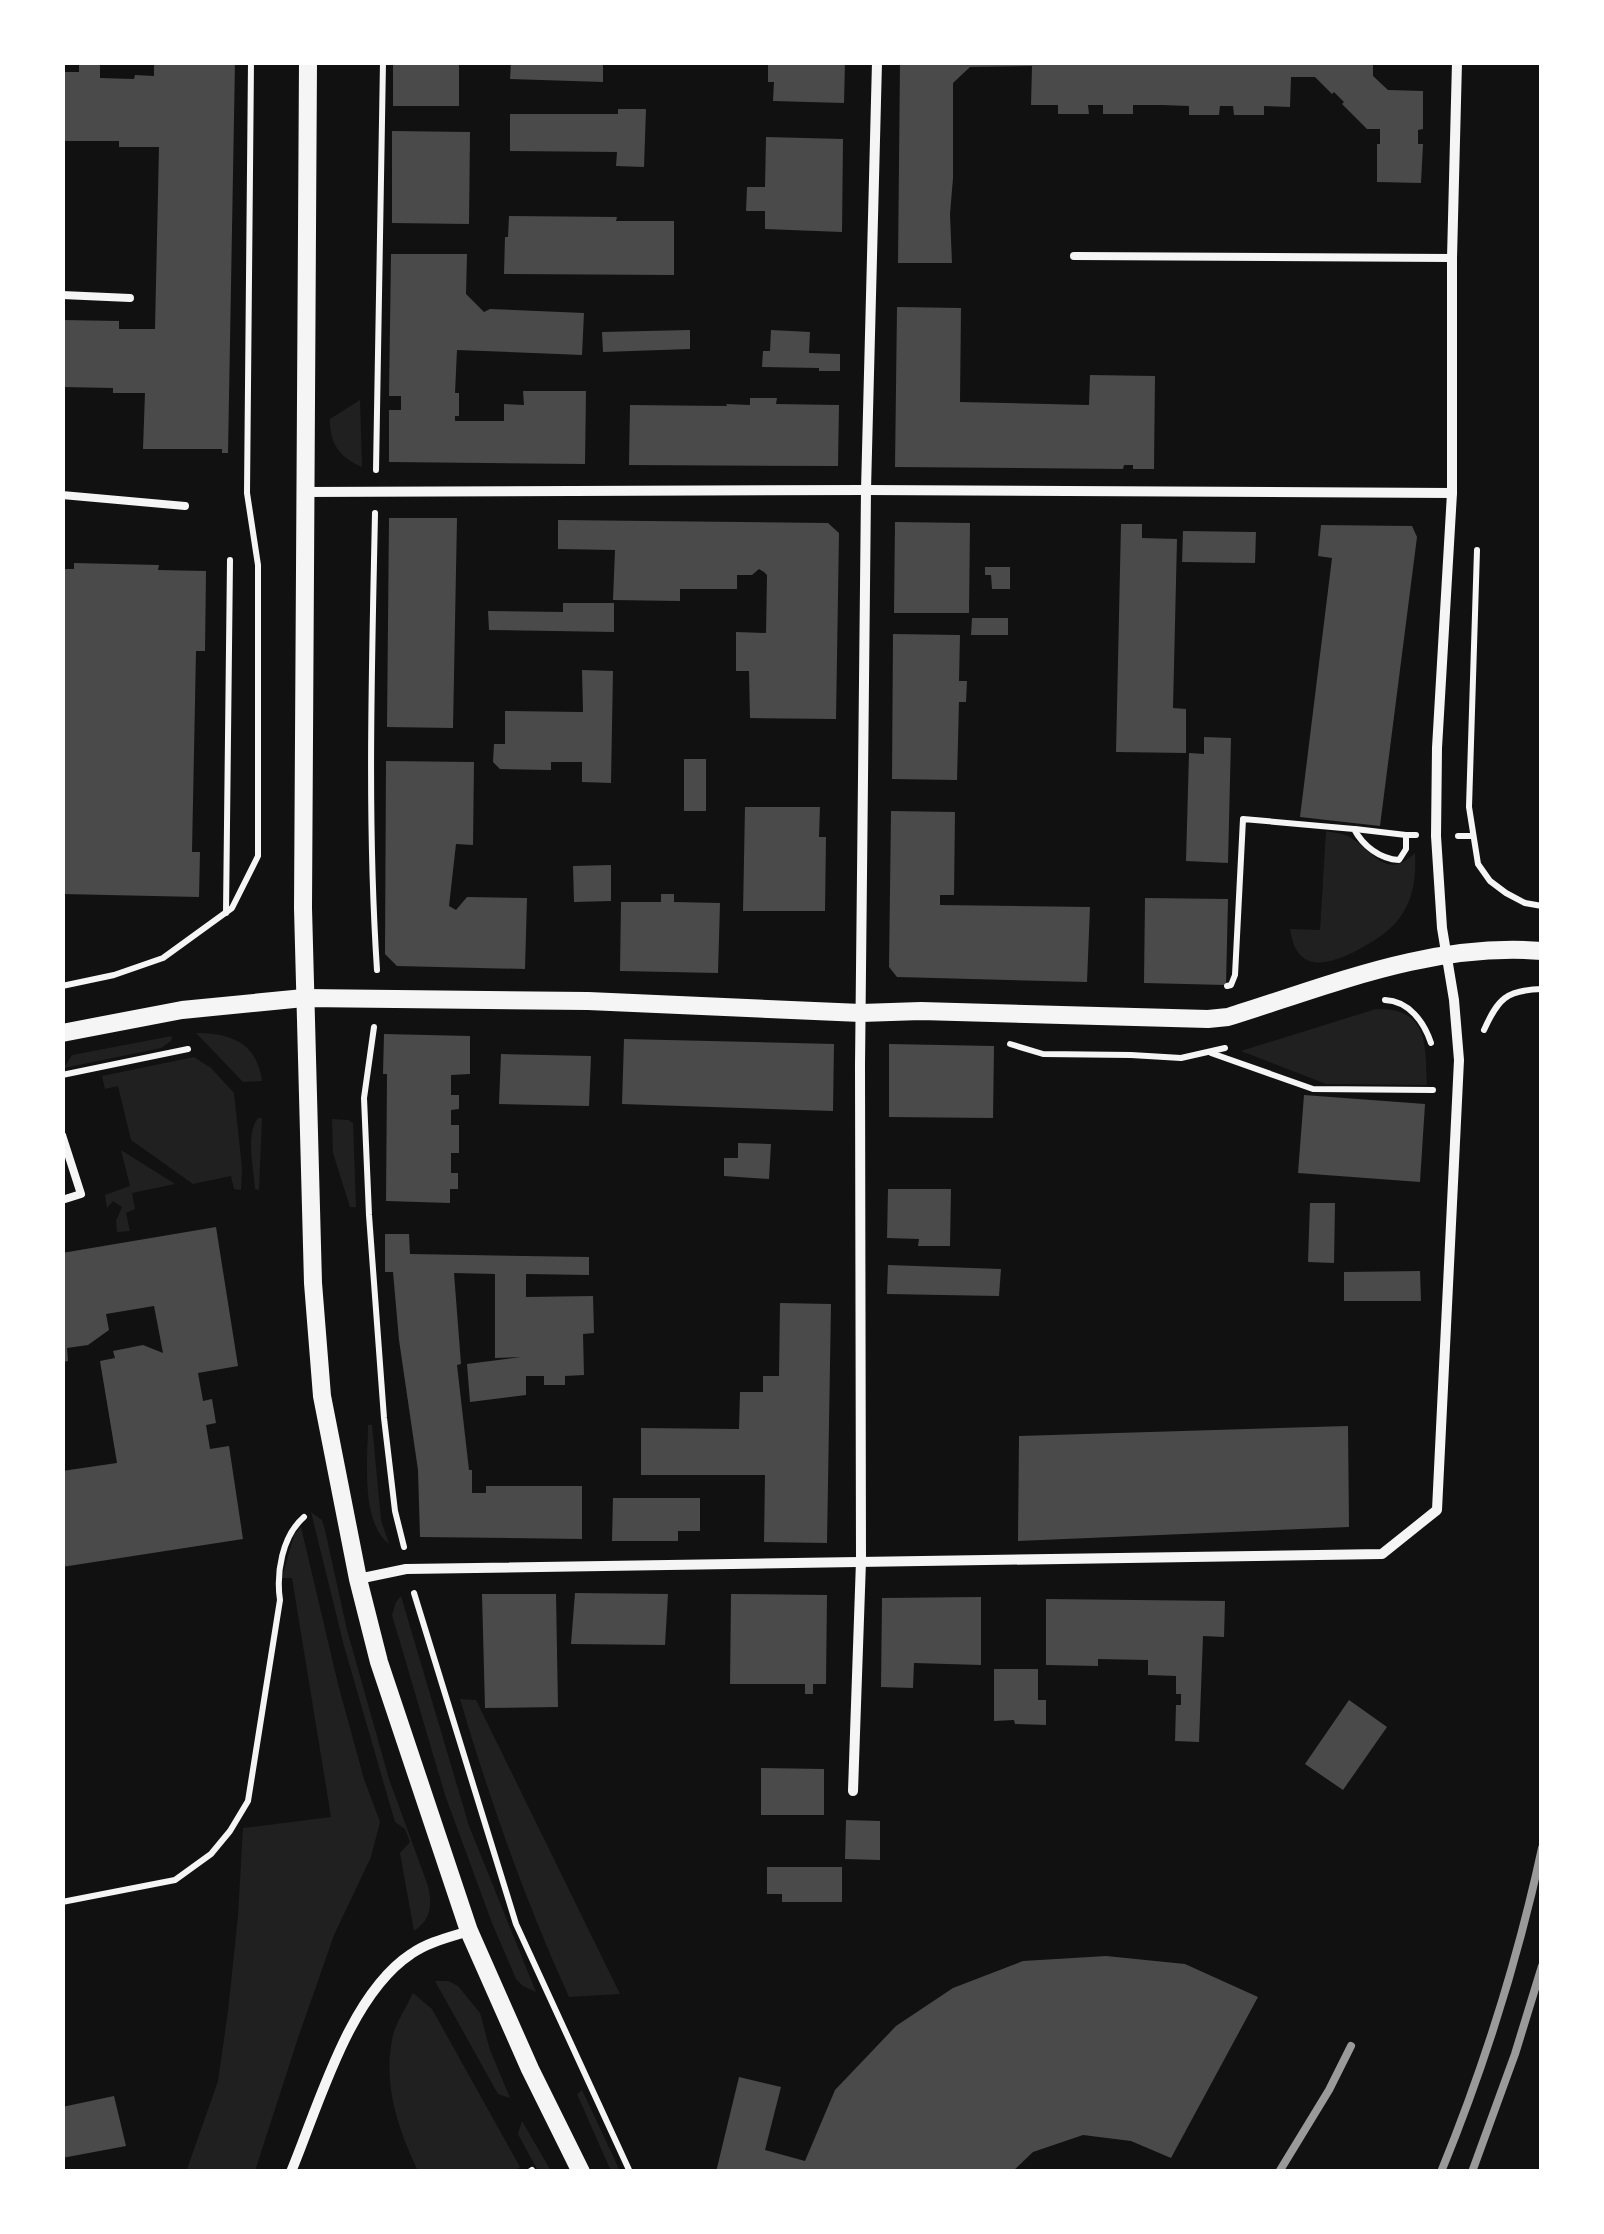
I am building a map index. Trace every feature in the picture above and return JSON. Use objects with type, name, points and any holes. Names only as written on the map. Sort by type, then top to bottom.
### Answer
[{"type":"street","points":[[308,62],[304,998],[313,1282],[322,1396],[358,1579],[380,1662],[469,1931],[581,2172]]},
{"type":"street","points":[[853,1791],[861,1561],[866,490],[877,62]]},
{"type":"street","points":[[358,1579],[406,1569],[1382,1554],[1437,1510],[1459,1098],[1459,1060],[1442,928],[1436,836],[1437,748],[1452,493],[1457,62]]},
{"type":"street","points":[[304,492],[1452,493]]},
{"type":"street","points":[[62,1032],[182,1010],[304,998],[588,1001],[861,1013],[1228,1017],[1374,971],[1447,954],[1469,950],[1542,950]]},
{"type":"street","points":[[291,2172],[347,2033],[370,1996],[410,1954],[469,1931]]},
{"type":"lane","points":[[1074,256],[1452,258]]},
{"type":"lane","points":[[62,295],[130,298]]},
{"type":"lane","points":[[62,495],[185,506]]},
{"type":"lane","points":[[62,1135],[80,1194],[62,1200]]},
{"type":"path","points":[[62,986],[114,975],[162,958],[232,908],[258,856],[258,560],[248,493],[250,62]]},
{"type":"path","points":[[1478,543],[1469,807],[1473,836],[1478,864],[1490,881],[1525,903],[1542,906]]},
{"type":"path","points":[[226,913],[230,560]]},
{"type":"path","points":[[1212,988],[1231,985],[1235,975],[1243,819],[1406,835],[1473,836]]},
{"type":"path","points":[[1354,829],[1359,838],[1386,859],[1399,860],[1406,849],[1406,835]]},
{"type":"path","points":[[374,1027],[364,1098],[369,1215],[384,1418],[395,1511],[405,1552]]},
{"type":"path","points":[[62,1075],[188,1049]]},
{"type":"path","points":[[1210,1052],[1313,1089],[1433,1090]]},
{"type":"path","points":[[62,1902],[175,1880],[211,1854],[230,1831],[248,1800],[280,1600],[276,1580],[296,1524],[304,1517]]},
{"type":"path","points":[[412,1586],[516,1924],[630,2172]]},
{"type":"shaded area","points":[[360,400],[362,467],[337,449],[330,428],[330,419]]},
{"type":"shaded area","points":[[1326,831],[1348,836],[1388,864],[1405,861],[1415,853],[1414,879],[1411,896],[1394,925],[1343,957],[1313,962],[1298,952],[1290,929],[1320,930]]},
{"type":"shaded area","points":[[1376,1009],[1393,1010],[1415,1022],[1424,1043],[1427,1085],[1326,1084],[1241,1051]]},
{"type":"shaded area","points":[[196,1033],[220,1035],[240,1043],[254,1057],[262,1081],[243,1082]]},
{"type":"shaded area","points":[[172,1036],[161,1048],[64,1068],[72,1055]]},
{"type":"shaded area","points":[[194,1057],[211,1068],[234,1093],[241,1190],[234,1189],[231,1176],[193,1184],[131,1140],[118,1086],[105,1089],[102,1076]]},
{"type":"shaded area","points":[[258,1118],[262,1118],[259,1190],[255,1189],[251,1142]]},
{"type":"shaded area","points":[[332,1119],[353,1123],[356,1207],[350,1207],[333,1153]]},
{"type":"shaded area","points":[[121,1150],[175,1184],[132,1193],[135,1209],[126,1213],[130,1231],[117,1232],[116,1221],[122,1207],[113,1201],[107,1208],[105,1195],[130,1186]]},
{"type":"shaded area","points":[[368,1425],[372,1425],[381,1520],[389,1544],[373,1520],[370,1505]]},
{"type":"shaded area","points":[[311,1512],[322,1520],[347,1630],[389,1779],[428,1886],[429,1911],[414,1931],[400,1853],[410,1842],[405,1829],[395,1822],[344,1646]]},
{"type":"shaded area","points":[[301,1527],[338,1684],[380,1822],[371,1857],[334,1935],[255,2171],[186,2172],[218,2081],[238,1916],[243,1828],[331,1817],[292,1578],[282,1578],[294,1535]]},
{"type":"shaded area","points":[[401,1596],[469,1826],[536,1992],[516,1979],[445,1795],[392,1615]]},
{"type":"shaded area","points":[[460,1699],[476,1700],[620,1994],[569,1997],[509,1850]]},
{"type":"shaded area","points":[[435,1981],[458,1986],[480,2013],[510,2098],[498,2094]]},
{"type":"shaded area","points":[[413,1993],[432,2009],[520,2167],[512,2172],[418,2171],[398,2122],[389,2071],[393,2035]]},
{"type":"shaded area","points":[[582,2090],[620,2171],[611,2171],[577,2094]]},
{"type":"shaded area","points":[[522,2121],[551,2171],[538,2171],[518,2134]]},
{"type":"building","points":[[79,62],[100,62],[100,78],[134,79],[135,75],[154,76],[154,62],[235,62],[228,453],[222,453],[222,449],[143,449],[145,393],[62,387],[62,320],[119,321],[119,329],[155,329],[159,147],[119,147],[119,141],[62,141],[62,72],[79,72]]},
{"type":"building","points":[[393,62],[459,62],[459,106],[393,106]]},
{"type":"building","points":[[511,62],[603,62],[603,82],[510,79]]},
{"type":"building","points":[[768,62],[845,62],[844,103],[773,101],[774,82],[768,82]]},
{"type":"building","points":[[900,62],[1373,62],[1373,76],[1388,90],[1423,91],[1423,129],[1418,130],[1418,144],[1423,144],[1421,183],[1377,182],[1380,129],[1367,129],[1315,77],[1291,77],[1290,107],[1264,106],[1264,115],[1234,115],[1233,106],[1220,106],[1219,115],[1189,115],[1189,106],[1162,105],[1133,105],[1133,114],[1103,114],[1103,105],[1088,105],[1089,114],[1058,114],[1058,105],[1031,105],[1032,66],[970,67],[953,83],[952,263],[898,263]]},
{"type":"building","points":[[618,109],[646,109],[644,167],[616,166],[617,152],[510,151],[510,114],[618,114]]},
{"type":"building","points":[[392,131],[470,132],[469,224],[392,223]]},
{"type":"building","points":[[766,137],[843,139],[842,232],[765,229],[765,211],[746,211],[747,187],[765,187]]},
{"type":"building","points":[[509,216],[674,221],[674,275],[504,274]]},
{"type":"building","points":[[391,254],[467,254],[466,294],[484,312],[490,309],[584,313],[582,355],[457,350],[455,393],[459,393],[459,416],[455,416],[455,421],[504,421],[504,404],[524,405],[523,391],[586,391],[585,464],[389,462],[389,410],[401,410],[401,396],[389,396]]},
{"type":"building","points":[[897,307],[961,308],[960,402],[1089,405],[1090,375],[1155,376],[1154,469],[1133,469],[1133,465],[1124,465],[1123,469],[895,467]]},
{"type":"building","points":[[690,330],[690,349],[603,352],[602,332]]},
{"type":"building","points":[[771,330],[810,332],[809,353],[840,354],[840,371],[762,367],[763,351],[770,351]]},
{"type":"building","points":[[750,398],[777,398],[776,404],[839,405],[838,466],[629,465],[630,405],[750,405]]},
{"type":"building","points":[[389,518],[457,518],[453,728],[387,727]]},
{"type":"building","points":[[558,520],[828,523],[839,533],[836,719],[750,718],[749,671],[736,671],[736,632],[766,633],[764,572],[759,569],[752,575],[737,575],[737,589],[680,589],[680,601],[613,600],[615,550],[558,549]]},
{"type":"building","points":[[895,522],[970,523],[969,613],[894,613]]},
{"type":"building","points":[[1121,524],[1142,524],[1142,538],[1177,539],[1173,708],[1186,709],[1186,753],[1116,752]]},
{"type":"building","points":[[1321,525],[1412,526],[1417,537],[1380,826],[1300,817],[1332,558],[1318,556]]},
{"type":"building","points":[[1183,531],[1256,532],[1255,563],[1182,562]]},
{"type":"building","points":[[74,563],[159,565],[158,570],[206,571],[205,651],[196,651],[192,852],[200,852],[199,897],[62,894],[62,569],[74,569]]},
{"type":"building","points":[[985,567],[1010,567],[1010,589],[992,589],[991,575],[985,575]]},
{"type":"building","points":[[563,603],[614,603],[614,632],[489,630],[488,611],[563,612]]},
{"type":"building","points":[[972,618],[1008,618],[1008,635],[971,635]]},
{"type":"building","points":[[893,634],[960,635],[959,681],[967,681],[966,702],[959,702],[957,780],[892,779]]},
{"type":"building","points":[[582,670],[613,671],[611,783],[582,782],[582,762],[551,762],[551,770],[500,769],[493,762],[494,744],[505,744],[505,711],[583,712]]},
{"type":"building","points":[[1204,737],[1231,738],[1228,863],[1186,861],[1189,753],[1204,754]]},
{"type":"building","points":[[684,759],[706,759],[706,811],[684,811]]},
{"type":"building","points":[[386,761],[474,762],[473,845],[456,844],[449,906],[456,910],[467,897],[527,898],[525,969],[397,966],[385,954]]},
{"type":"building","points":[[745,807],[820,807],[819,837],[826,837],[825,911],[743,911]]},
{"type":"building","points":[[891,811],[955,812],[954,895],[940,895],[940,905],[1090,907],[1087,982],[897,977],[889,967]]},
{"type":"building","points":[[611,865],[611,901],[574,902],[573,866]]},
{"type":"building","points":[[661,894],[674,894],[674,902],[720,903],[718,973],[620,971],[621,902],[661,902]]},
{"type":"building","points":[[1145,898],[1228,899],[1226,985],[1144,983]]},
{"type":"building","points":[[384,1034],[470,1036],[470,1074],[451,1075],[451,1095],[459,1095],[459,1109],[451,1110],[451,1125],[459,1125],[459,1153],[451,1153],[451,1173],[458,1173],[458,1189],[450,1189],[450,1203],[386,1201]]},
{"type":"building","points":[[624,1039],[834,1044],[833,1111],[622,1104]]},
{"type":"building","points":[[889,1044],[994,1046],[993,1118],[889,1117]]},
{"type":"building","points":[[501,1054],[591,1056],[589,1106],[499,1104]]},
{"type":"building","points":[[1304,1095],[1425,1104],[1420,1182],[1298,1173]]},
{"type":"building","points":[[738,1143],[771,1144],[769,1179],[724,1176],[724,1158],[738,1158]]},
{"type":"building","points":[[888,1189],[951,1189],[950,1246],[918,1246],[919,1239],[887,1238]]},
{"type":"building","points":[[1310,1203],[1335,1203],[1334,1263],[1308,1262]]},
{"type":"building","points":[[216,1227],[238,1366],[198,1373],[203,1401],[212,1399],[216,1423],[206,1425],[210,1449],[229,1446],[243,1539],[62,1567],[62,1471],[117,1463],[100,1361],[115,1358],[113,1351],[143,1345],[163,1353],[154,1306],[106,1314],[109,1330],[88,1345],[67,1348],[68,1361],[62,1362],[62,1253]]},
{"type":"building","points":[[385,1234],[409,1234],[410,1254],[589,1257],[589,1275],[526,1274],[526,1297],[593,1296],[594,1333],[583,1334],[584,1375],[565,1376],[565,1385],[544,1385],[544,1376],[526,1376],[526,1395],[470,1402],[467,1364],[521,1357],[495,1358],[495,1274],[454,1273],[461,1364],[457,1365],[472,1493],[486,1493],[486,1486],[582,1486],[582,1539],[420,1537],[418,1470],[393,1272],[385,1272]]},
{"type":"building","points":[[888,1265],[1001,1269],[999,1296],[887,1294]]},
{"type":"building","points":[[1420,1271],[1421,1301],[1344,1301],[1344,1272]]},
{"type":"building","points":[[780,1303],[831,1304],[827,1543],[764,1542],[765,1475],[641,1475],[641,1428],[739,1429],[740,1392],[763,1392],[763,1376],[779,1376]]},
{"type":"building","points":[[1348,1426],[1349,1527],[1018,1541],[1019,1436]]},
{"type":"building","points":[[613,1498],[700,1498],[700,1531],[678,1531],[678,1541],[612,1541]]},
{"type":"building","points":[[575,1593],[668,1594],[665,1645],[571,1644]]},
{"type":"building","points":[[482,1594],[556,1594],[558,1707],[485,1708]]},
{"type":"building","points":[[731,1594],[827,1595],[826,1684],[813,1684],[813,1694],[805,1694],[805,1684],[730,1684]]},
{"type":"building","points":[[981,1597],[981,1665],[914,1663],[913,1688],[881,1687],[882,1598]]},
{"type":"building","points":[[1046,1599],[1225,1601],[1224,1637],[1203,1636],[1199,1742],[1175,1741],[1176,1705],[1181,1705],[1181,1694],[1176,1694],[1176,1676],[1148,1675],[1148,1660],[1098,1659],[1098,1666],[1046,1665]]},
{"type":"building","points":[[994,1669],[1038,1669],[1038,1700],[1046,1700],[1046,1725],[994,1721]]},
{"type":"building","points":[[1349,1700],[1387,1727],[1343,1790],[1305,1764]]},
{"type":"building","points":[[761,1768],[824,1769],[824,1815],[761,1815]]},
{"type":"building","points":[[846,1820],[880,1821],[880,1860],[845,1859]]},
{"type":"building","points":[[767,1867],[842,1867],[842,1902],[782,1902],[782,1894],[767,1894]]},
{"type":"building","points":[[1106,1956],[1185,1964],[1258,1997],[1171,2158],[1131,2141],[1083,2135],[1033,2152],[1012,2172],[716,2172],[739,2077],[781,2087],[765,2150],[805,2161],[835,2090],[896,2026],[953,1988],[1023,1961]]},
{"type":"building","points":[[114,2096],[126,2146],[62,2158],[62,2107]]},
{"type":"railway","points":[[1441,2172],[1499,2012],[1542,1848]]},
{"type":"railway","points":[[1472,2172],[1542,1966]]},
{"type":"railway","points":[[1279,2172],[1351,2046]]}]
